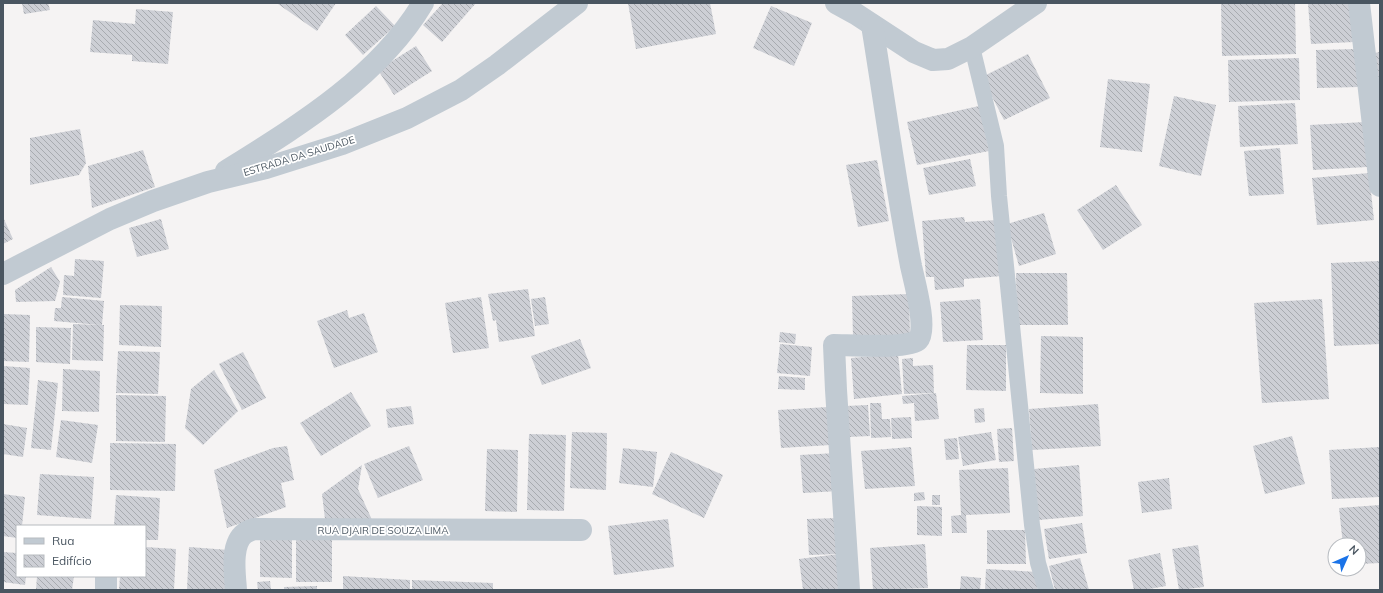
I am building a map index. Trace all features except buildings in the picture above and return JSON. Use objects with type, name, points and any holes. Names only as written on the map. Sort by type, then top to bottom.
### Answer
[{"type":"street","points":[[208,182],[286,134],[345,90],[382,57],[413,20],[423,3]]},
{"type":"street","name":"ESTRADA DA SAUDADE","points":[[3,274],[110,219],[153,201],[208,182],[266,168],[342,144],[407,118],[461,90],[577,3]]},
{"type":"street","points":[[836,3],[914,52],[933,60],[948,60],[972,48],[1020,10],[1036,3]]},
{"type":"street","points":[[1359,3],[1380,186]]},
{"type":"street","points":[[849,590],[834,345],[902,345],[915,342],[918,340],[920,335],[921,310],[902,218],[872,25]]},
{"type":"street","name":"RUA DJAIR DE SOUZA LIMA","points":[[236,590],[235,549],[239,540],[245,533],[254,529],[581,530]]},
{"type":"street","points":[[106,577],[106,590]]},
{"type":"lane","points":[[972,48],[996,146],[999,196],[1032,525],[1038,563],[1046,590]]}]
